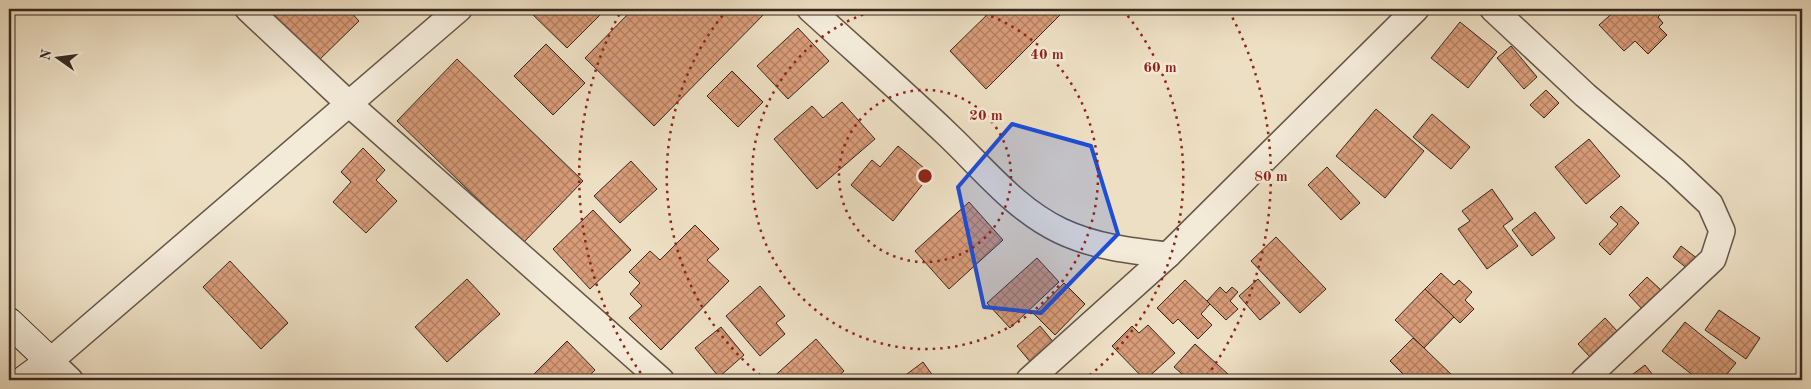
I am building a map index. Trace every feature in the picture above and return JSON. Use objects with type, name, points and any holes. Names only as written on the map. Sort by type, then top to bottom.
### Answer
[{"type":"street","points":[[248,9],[348,103],[661,380]]},
{"type":"street","points":[[24,380],[50,361],[458,9]]},
{"type":"street","points":[[810,9],[948,135],[1007,194],[1032,213],[1060,231],[1118,250],[1168,255]]},
{"type":"street","points":[[1029,380],[1168,255],[1416,9]]},
{"type":"street","points":[[1493,9],[1585,95],[1675,171],[1710,204],[1722,231],[1713,259],[1584,380]]},
{"type":"street","points":[[9,322],[70,380]]},
{"type":"highlighted area","points":[[1012,124],[1091,146],[1118,234],[1041,313],[984,307],[958,187]]},
{"type":"building","points":[[281,9],[348,9],[359,21],[316,63],[272,17]]},
{"type":"building","points":[[527,9],[606,9],[567,48]]},
{"type":"building","points":[[633,9],[769,9],[654,126],[585,58]]},
{"type":"building","points":[[993,9],[1066,9],[986,89],[950,51]]},
{"type":"building","points":[[1617,9],[1666,9],[1658,17],[1663,23],[1659,27],[1667,35],[1648,54],[1635,41],[1624,51],[1599,25]]},
{"type":"building","points":[[1460,22],[1497,52],[1468,88],[1431,58]]},
{"type":"building","points":[[798,28],[829,61],[788,99],[757,66]]},
{"type":"building","points":[[546,44],[585,83],[553,115],[514,76]]},
{"type":"building","points":[[1511,46],[1537,77],[1524,89],[1497,58]]},
{"type":"building","points":[[457,59],[583,181],[523,243],[397,121]]},
{"type":"building","points":[[732,71],[763,102],[738,127],[707,96]]},
{"type":"building","points":[[1546,90],[1559,103],[1544,118],[1530,105]]},
{"type":"building","points":[[842,102],[875,139],[817,189],[774,139],[812,106],[823,118]]},
{"type":"building","points":[[1376,109],[1424,151],[1385,198],[1336,156]]},
{"type":"building","points":[[1432,114],[1470,147],[1451,169],[1413,137]]},
{"type":"building","points":[[1589,139],[1620,176],[1586,204],[1555,167]]},
{"type":"building","points":[[898,146],[931,174],[893,221],[851,185],[872,160],[880,167]]},
{"type":"building","points":[[363,148],[385,170],[376,180],[397,201],[366,233],[333,202],[351,182],[341,172]]},
{"type":"building","points":[[631,161],[657,189],[620,223],[594,196]]},
{"type":"building","points":[[1327,167],[1360,203],[1341,220],[1308,185]]},
{"type":"building","points":[[1492,189],[1513,219],[1503,226],[1518,246],[1487,269],[1458,229],[1470,221],[1462,211]]},
{"type":"building","points":[[969,202],[1003,240],[949,289],[915,251]]},
{"type":"building","points":[[1621,206],[1639,223],[1610,255],[1599,244],[1618,224],[1610,217]]},
{"type":"building","points":[[593,210],[631,250],[590,289],[553,249]]},
{"type":"building","points":[[1535,212],[1555,238],[1532,256],[1512,230]]},
{"type":"building","points":[[695,225],[719,249],[707,260],[729,281],[661,350],[629,318],[642,306],[630,294],[640,283],[629,272],[650,251],[660,260]]},
{"type":"building","points":[[1276,237],[1326,289],[1300,313],[1251,261]]},
{"type":"building","points":[[1681,246],[1698,259],[1689,270],[1673,257]]},
{"type":"building","points":[[1037,258],[1059,282],[1010,328],[987,303]]},
{"type":"building","points":[[230,261],[288,323],[261,349],[203,287]]},
{"type":"building","points":[[1441,273],[1454,285],[1459,280],[1472,292],[1465,300],[1474,309],[1460,323],[1425,289]]},
{"type":"building","points":[[1647,277],[1662,291],[1644,311],[1629,295]]},
{"type":"building","points":[[467,279],[500,314],[447,362],[415,327]]},
{"type":"building","points":[[1258,279],[1280,303],[1260,320],[1239,296]]},
{"type":"building","points":[[1185,280],[1210,304],[1201,314],[1212,325],[1198,339],[1178,319],[1173,324],[1157,308]]},
{"type":"building","points":[[1064,283],[1085,304],[1055,335],[1034,314]]},
{"type":"building","points":[[760,286],[785,316],[776,323],[785,334],[760,356],[726,316]]},
{"type":"building","points":[[1220,287],[1226,293],[1232,287],[1238,292],[1230,301],[1238,309],[1226,320],[1207,301]]},
{"type":"building","points":[[1425,289],[1454,317],[1424,348],[1395,320]]},
{"type":"building","points":[[1719,310],[1760,338],[1746,359],[1705,330]]},
{"type":"building","points":[[1605,318],[1618,332],[1590,357],[1578,344]]},
{"type":"building","points":[[1685,322],[1736,363],[1722,380],[1699,380],[1662,351]]},
{"type":"building","points":[[1148,325],[1175,353],[1145,380],[1112,346],[1132,326],[1139,333]]},
{"type":"building","points":[[1040,326],[1055,344],[1032,364],[1017,346]]},
{"type":"building","points":[[721,327],[744,355],[719,377],[695,348]]},
{"type":"building","points":[[1413,338],[1457,380],[1409,380],[1390,361]]},
{"type":"building","points":[[816,339],[844,371],[834,380],[770,380]]},
{"type":"building","points":[[567,341],[595,370],[585,380],[530,380],[529,379]]},
{"type":"building","points":[[1195,344],[1229,375],[1224,380],[1189,380],[1174,367]]},
{"type":"building","points":[[923,362],[936,380],[899,380]]},
{"type":"building","points":[[1645,365],[1657,380],[1625,380]]}]
